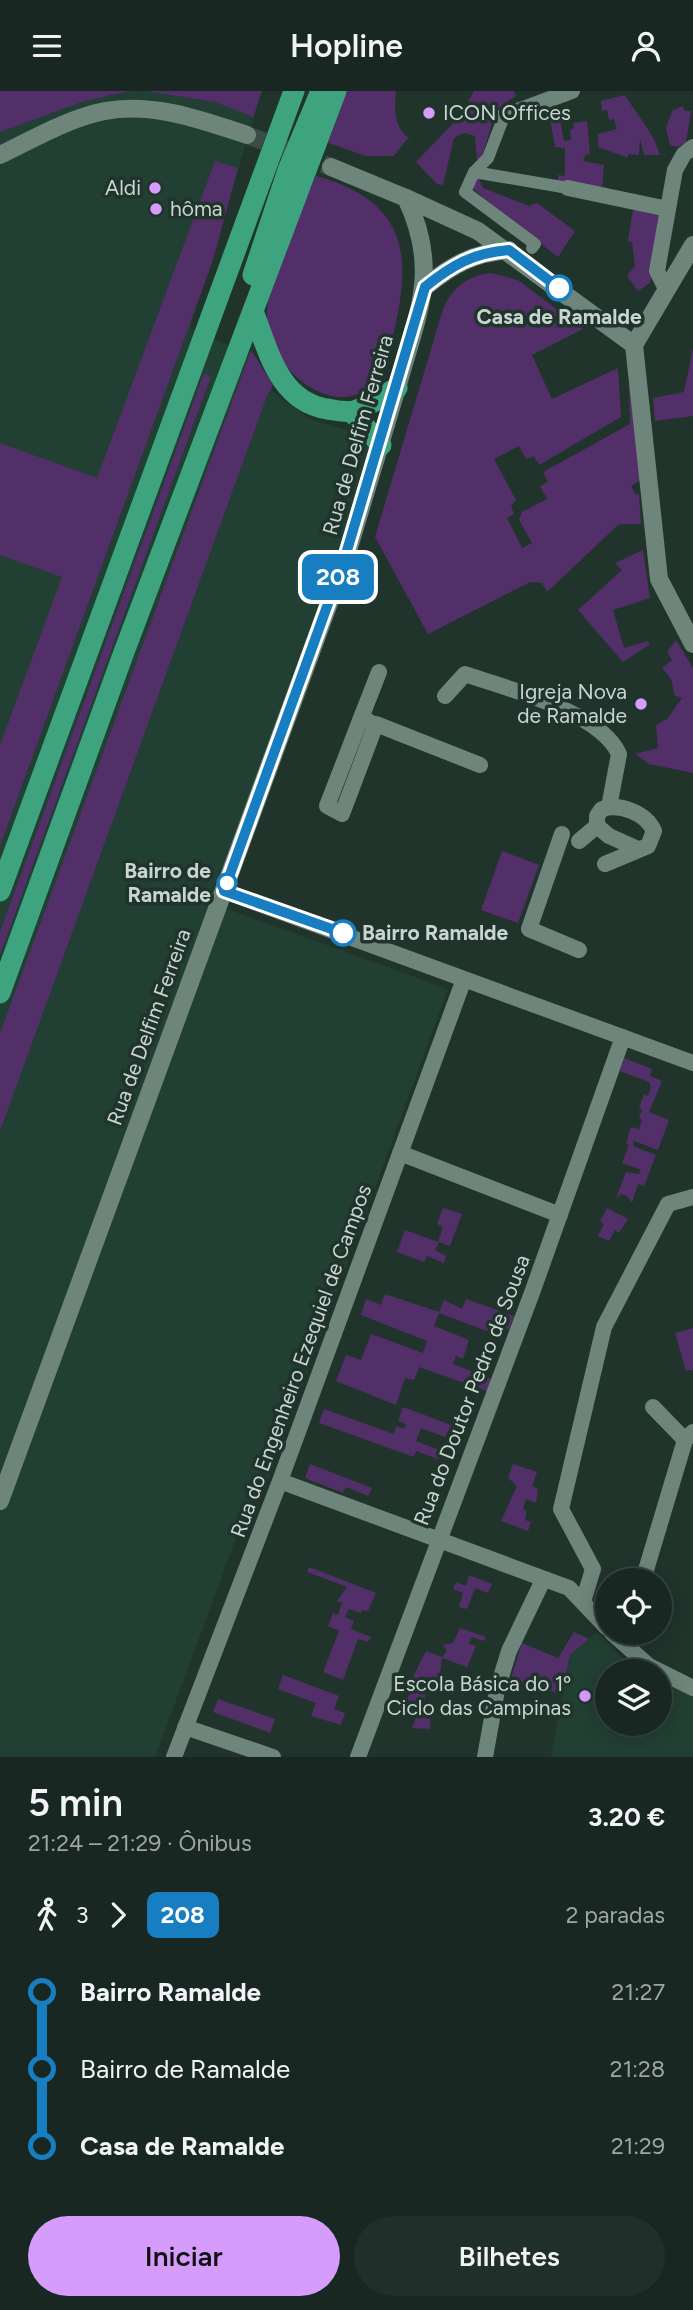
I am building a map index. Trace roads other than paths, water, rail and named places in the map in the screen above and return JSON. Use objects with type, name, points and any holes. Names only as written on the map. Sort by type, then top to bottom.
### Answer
[{"type":"highway","points":[[0,891],[294,91]]},
{"type":"highway","points":[[321,132],[323,91]]},
{"type":"highway","points":[[178,508],[175,489],[288,170],[323,91]]},
{"type":"highway","points":[[0,993],[178,508],[336,91]]},
{"type":"highway","points":[[253,311],[266,351],[289,388],[299,398],[319,408],[352,412],[397,388]]},
{"type":"highway","points":[[352,412],[381,445]]},
{"type":"street","points":[[533,248],[535,244],[466,192],[474,172],[488,158],[504,116],[572,91]]},
{"type":"street","points":[[1,154],[82,117],[106,110],[139,108],[191,116],[247,135]]},
{"type":"street","points":[[666,289],[657,271],[668,209],[676,170],[684,155],[693,146]]},
{"type":"street","points":[[331,167],[467,225],[509,250],[634,345]]},
{"type":"street","points":[[474,172],[668,209]]},
{"type":"street","name":"Rua de Delfim Ferreira","points":[[0,1501],[342,567],[381,445],[425,287],[424,247],[419,225],[406,198]]},
{"type":"street","points":[[693,245],[634,345],[659,579],[693,644]]},
{"type":"street","points":[[425,287],[461,260],[488,252],[509,250]]},
{"type":"street","points":[[368,721],[365,754],[351,768],[368,721],[379,672]]},
{"type":"street","points":[[445,696],[465,674],[580,716],[610,739],[619,754],[609,807]]},
{"type":"street","points":[[368,721],[480,765]]},
{"type":"street","points":[[579,841],[597,826],[599,812],[609,807],[623,808],[652,826],[651,843],[605,864]]},
{"type":"street","points":[[597,826],[609,836],[638,849]]},
{"type":"street","points":[[562,834],[529,929],[579,950]]},
{"type":"street","points":[[224,891],[693,1063]]},
{"type":"street","name":"Rua do Engenheiro Ezequiel de Campos","points":[[174,1757],[280,1481],[464,979]]},
{"type":"street","name":"Rua do Doutor Pedro de Sousa","points":[[358,1757],[560,1215],[623,1037]]},
{"type":"street","points":[[400,1153],[560,1215]]},
{"type":"street","points":[[583,1602],[593,1569],[561,1509],[604,1327],[668,1204],[693,1197]]},
{"type":"street","points":[[647,1568],[689,1436],[653,1408]]},
{"type":"street","points":[[280,1481],[569,1588],[595,1614]]},
{"type":"street","points":[[485,1757],[497,1691],[509,1651],[542,1580]]},
{"type":"street","points":[[631,1645],[649,1666],[693,1688]]},
{"type":"street","points":[[185,1727],[273,1757]]},
{"type":"tunnel","points":[[247,135],[331,167]]},
{"type":"place","name":"ICON Offices","points":[[429,113]]},
{"type":"place","name":"Aldi","points":[[155,188]]},
{"type":"place","name":"hôma","points":[[156,209]]},
{"type":"place","name":"Casa de Ramalde","points":[[559,288]]},
{"type":"place","name":"Igreja Nova de Ramalde","points":[[641,704]]},
{"type":"place","name":"Bairro de Ramalde","points":[[227,883]]},
{"type":"place","name":"Bairro Ramalde","points":[[343,933]]},
{"type":"place","name":"Escola Básica do 1º Ciclo das Campinas","points":[[585,1696]]}]
